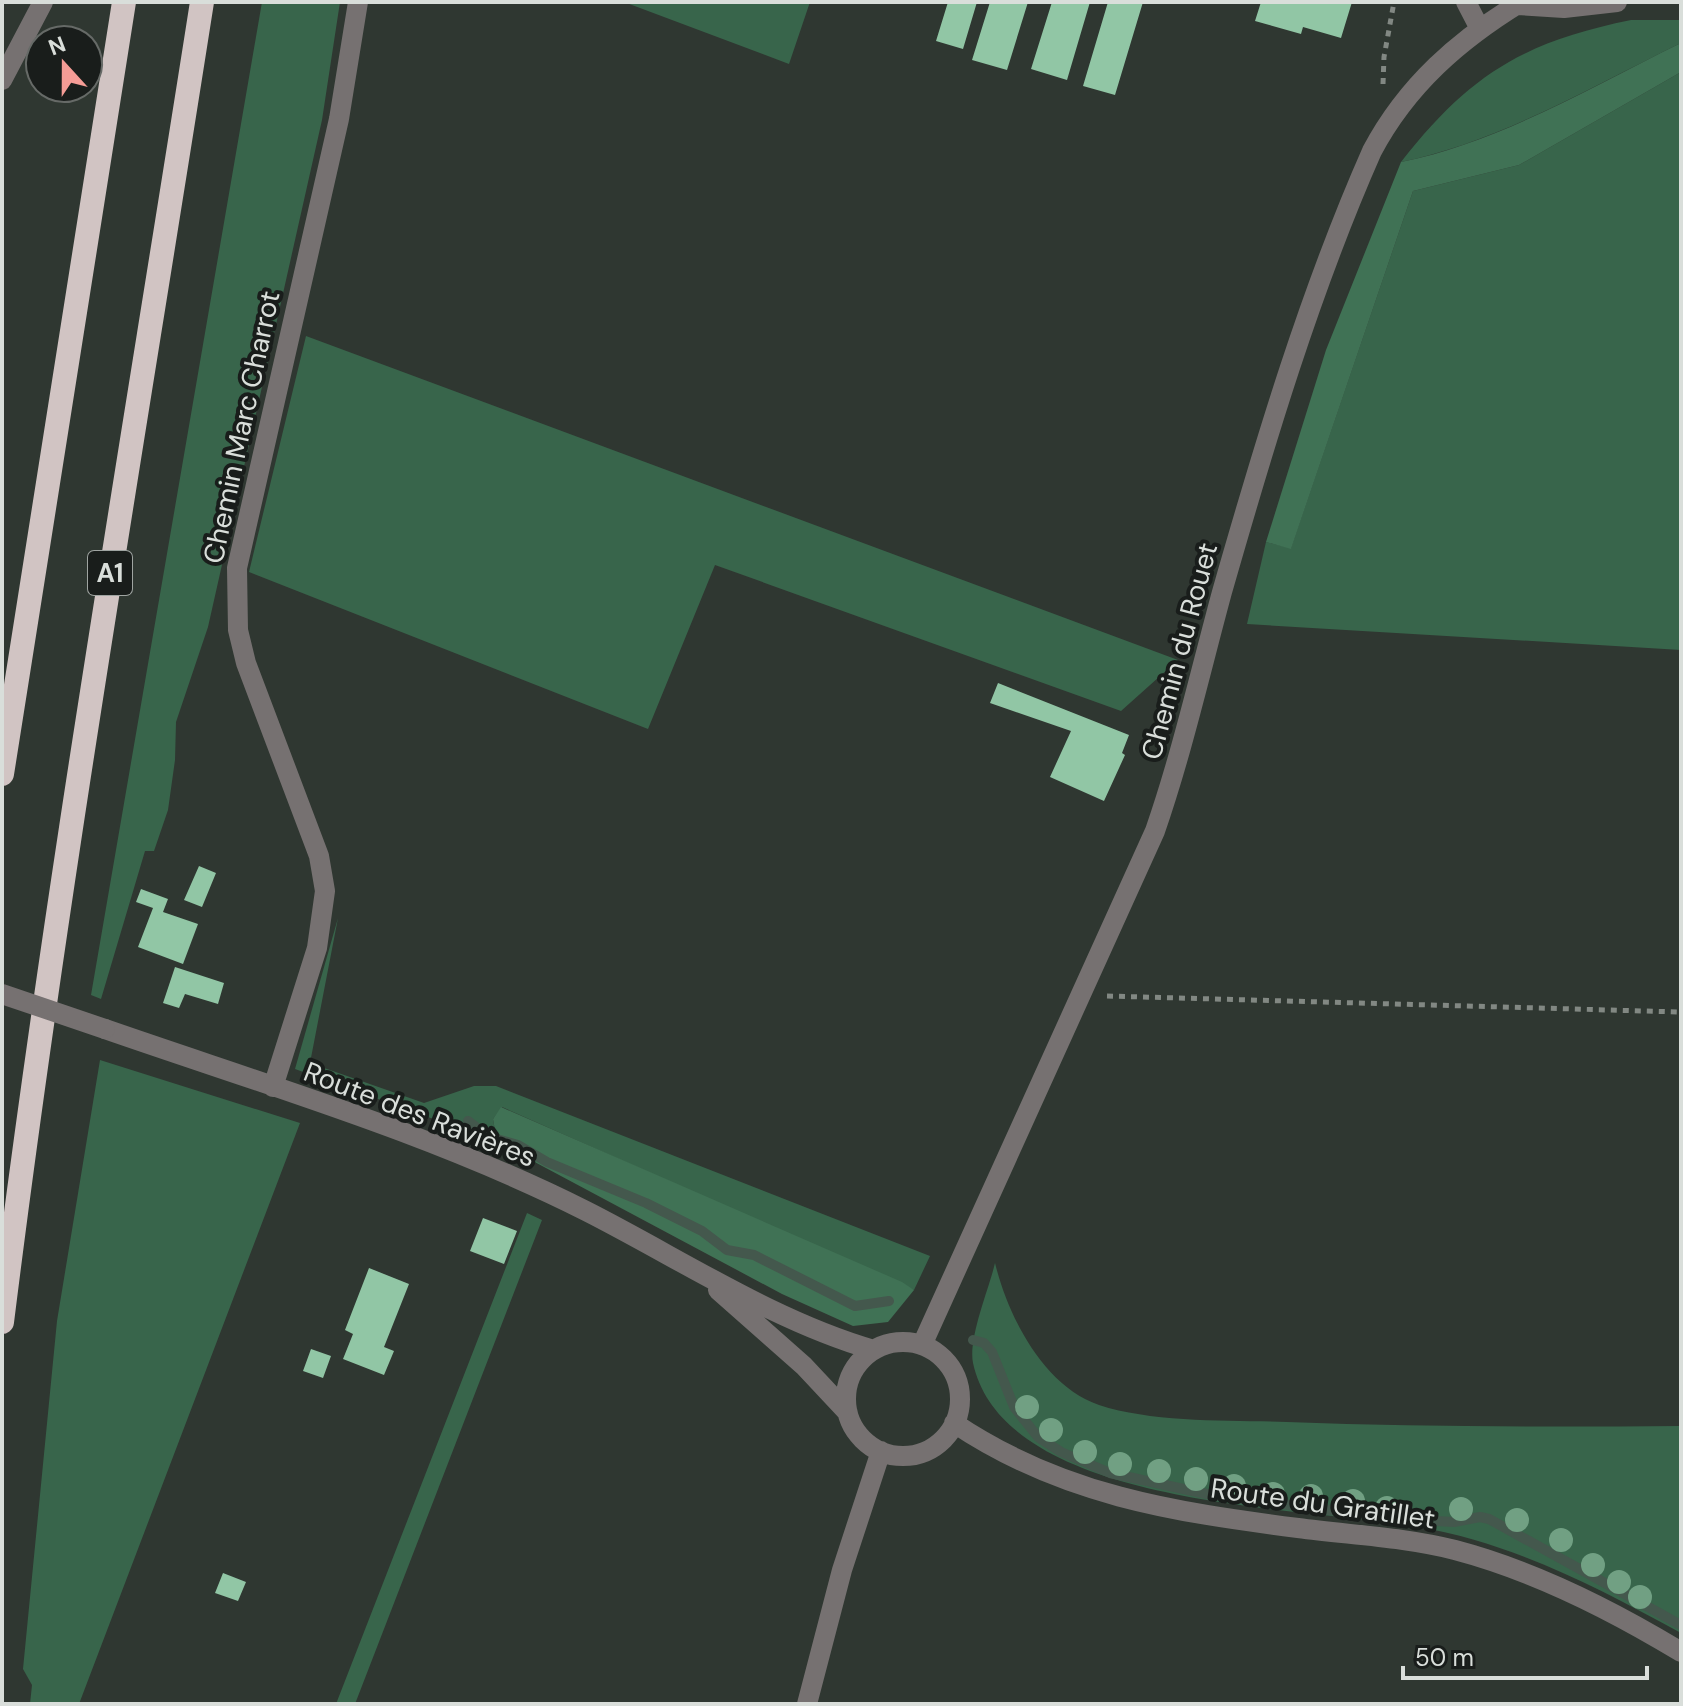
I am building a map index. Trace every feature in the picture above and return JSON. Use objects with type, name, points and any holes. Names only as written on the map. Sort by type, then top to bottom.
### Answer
[{"type":"highway","points":[[2,774],[124,2]]},
{"type":"highway","name":"A1","points":[[2,1322],[72,819],[202,2]]},
{"type":"street","points":[[2,80],[43,2]]},
{"type":"street","name":"Chemin Marc Charrot","points":[[273,1087],[317,948],[325,891],[319,856],[246,663],[237,615],[237,568],[339,119],[358,2]]},
{"type":"street","points":[[1466,2],[1480,29]]},
{"type":"street","points":[[1518,3],[1564,8],[1617,2]]},
{"type":"street","name":"Chemin du Rouet","points":[[922,1345],[1155,831],[1180,760],[1266,445],[1353,197],[1382,132],[1415,86],[1480,29],[1518,3]]},
{"type":"street","name":"Route des Ravières","points":[[2,994],[418,1138],[586,1211],[703,1277],[834,1337],[874,1350]]},
{"type":"street","name":"Route des Ravières","points":[[703,1277],[804,1366],[848,1413]]},
{"type":"street","points":[[900,1342],[922,1345],[941,1356],[954,1374],[960,1394],[954,1423],[941,1441],[928,1450],[898,1456],[881,1451],[861,1437],[848,1413],[849,1380],[862,1359],[874,1350],[900,1342]]},
{"type":"street","name":"Route du Gratillet","points":[[954,1423],[1020,1462],[1071,1484],[1121,1499],[1193,1514],[1389,1539],[1469,1555],[1578,1595],[1681,1652]]},
{"type":"street","points":[[807,1704],[842,1570],[881,1451]]},
{"type":"path","points":[[1382,132],[1384,57],[1394,2]]},
{"type":"path","points":[[1121,997],[1681,1012]]},
{"type":"green space","points":[[262,2],[340,2],[322,120],[208,627],[176,722],[175,760],[168,810],[154,851],[145,851],[101,999],[91,995]]},
{"type":"green space","points":[[624,2],[810,2],[789,64]]},
{"type":"green space","points":[[1631,20],[1681,20],[1681,43],[1509,127],[1437,153],[1401,162],[1450,106],[1501,67],[1559,39]]},
{"type":"green space","points":[[1681,43],[1681,72],[1519,165],[1413,191],[1291,549],[1266,542],[1326,350],[1401,162],[1438,153],[1509,127]]},
{"type":"green space","points":[[1681,72],[1681,650],[1247,624],[1266,542],[1291,548],[1413,191],[1519,165]]},
{"type":"green space","points":[[306,336],[1178,660],[1121,711],[715,565],[648,729],[249,572]]},
{"type":"green space","points":[[338,918],[310,1063],[424,1103],[474,1086],[496,1086],[930,1256],[914,1290],[502,1107],[493,1119],[497,1142],[295,1069]]},
{"type":"green space","points":[[100,1060],[300,1123],[79,1704],[30,1704],[32,1685],[23,1669],[57,1321]]},
{"type":"green space","points":[[501,1107],[902,1282],[914,1290],[888,1322],[853,1326],[782,1294],[497,1142],[493,1119]]},
{"type":"green space","points":[[527,1213],[542,1220],[355,1704],[336,1704]]},
{"type":"green space","points":[[995,1263],[1019,1326],[1045,1366],[1079,1396],[1120,1411],[1167,1418],[1434,1426],[1681,1426],[1681,1633],[1554,1569],[1521,1555],[1453,1534],[1164,1492],[1098,1474],[1040,1447],[997,1411],[973,1363],[973,1340]]},
{"type":"building","points":[[948,2],[977,2],[963,49],[936,41]]},
{"type":"building","points":[[990,2],[1028,2],[1007,70],[972,60]]},
{"type":"building","points":[[1052,2],[1090,2],[1067,80],[1031,69]]},
{"type":"building","points":[[1108,2],[1143,2],[1115,95],[1083,86]]},
{"type":"building","points":[[1261,2],[1352,2],[1341,38],[1303,27],[1301,34],[1255,21]]},
{"type":"building","points":[[998,683],[1129,735],[1122,753],[1125,755],[1104,801],[1050,777],[1071,731],[990,703]]},
{"type":"building","points":[[199,866],[216,873],[202,907],[184,900]]},
{"type":"building","points":[[141,889],[168,899],[163,912],[198,924],[183,964],[138,947],[153,908],[136,902]]},
{"type":"building","points":[[175,967],[224,983],[218,1004],[185,994],[179,1008],[163,1003]]},
{"type":"building","points":[[483,1218],[517,1231],[504,1264],[470,1251]]},
{"type":"building","points":[[369,1268],[409,1284],[384,1347],[394,1351],[384,1375],[343,1359],[353,1334],[345,1330]]},
{"type":"building","points":[[311,1349],[331,1356],[323,1378],[303,1371]]},
{"type":"building","points":[[223,1573],[246,1582],[238,1601],[215,1593]]},
{"type":"waterway","points":[[468,1121],[489,1137],[518,1145],[547,1162],[646,1203],[702,1231],[727,1250],[754,1255],[855,1306],[889,1301]]},
{"type":"waterway","points":[[973,1340],[984,1343],[992,1352],[1014,1407],[1038,1437],[1061,1452],[1110,1473],[1211,1495],[1399,1519],[1454,1522],[1480,1517],[1489,1519],[1681,1625]]}]
